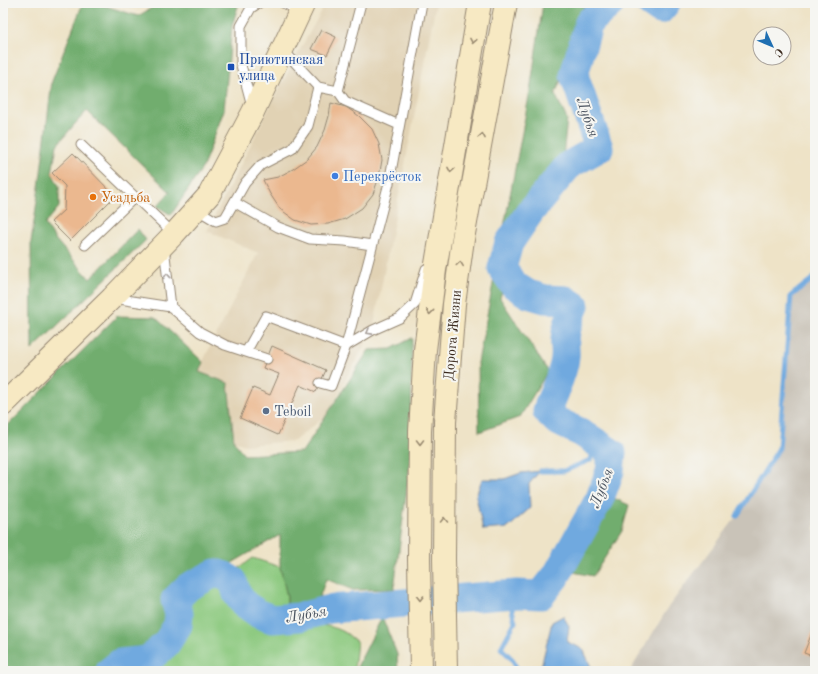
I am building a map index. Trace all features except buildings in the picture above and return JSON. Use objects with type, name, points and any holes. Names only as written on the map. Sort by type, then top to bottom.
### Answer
[{"type":"main road","name":"Дорога Жизни","points":[[421,671],[419,560],[420,431],[426,350],[435,270],[443,218],[480,3]]},
{"type":"main road","name":"Дорога Жизни","points":[[446,671],[444,559],[445,422],[454,304],[464,239],[506,3]]},
{"type":"main road","points":[[3,405],[112,298],[209,195],[253,112],[282,48],[296,5]]},
{"type":"lane","points":[[253,112],[242,65],[242,26],[251,8],[258,3]]},
{"type":"lane","points":[[338,91],[361,3]]},
{"type":"lane","points":[[320,383],[331,386],[346,346],[389,183],[422,3]]},
{"type":"lane","points":[[282,48],[318,87],[338,91],[345,100],[399,124]]},
{"type":"lane","points":[[196,210],[216,221],[225,218],[245,183],[261,165],[292,149],[308,126],[318,87]]},
{"type":"lane","points":[[81,145],[135,197],[169,239],[171,307]]},
{"type":"lane","points":[[85,245],[135,197]]},
{"type":"lane","points":[[234,202],[278,227],[310,239],[345,241],[372,245]]},
{"type":"lane","points":[[346,346],[373,330],[400,318],[415,304],[443,218]]},
{"type":"lane","points":[[112,298],[171,307],[200,332],[225,345],[267,359]]},
{"type":"lane","points":[[246,352],[266,316],[346,346]]},
{"type":"shaded area","points":[[326,3],[436,3],[373,330],[326,416],[294,441],[246,445],[234,441],[228,383],[199,372],[203,361],[258,253],[207,231],[286,75]]},
{"type":"shaded area","points":[[815,277],[815,671],[630,671],[669,606],[737,516],[779,448],[791,296]]},
{"type":"green space","points":[[83,3],[96,3],[138,16],[160,3],[239,3],[232,26],[224,110],[203,167],[171,215],[157,206],[170,192],[87,111],[57,145],[52,173],[59,186],[59,207],[45,224],[55,239],[90,279],[138,229],[146,240],[32,350],[31,242],[52,81]]},
{"type":"green space","points":[[543,3],[586,3],[577,19],[565,71],[555,94],[567,119],[563,157],[513,253],[500,298],[548,371],[520,417],[479,432],[478,362],[530,91]]},
{"type":"green space","points":[[117,316],[155,317],[203,362],[199,372],[228,383],[234,441],[244,455],[302,452],[369,350],[391,349],[412,338],[411,456],[394,589],[353,590],[326,579],[310,623],[287,618],[287,596],[280,567],[280,535],[188,587],[175,600],[179,614],[178,625],[166,644],[148,660],[120,663],[110,671],[3,671],[3,474],[8,425]]},
{"type":"green space","points":[[611,497],[629,505],[622,531],[593,576],[573,572]]},
{"type":"green space","points":[[253,558],[280,567],[287,596],[287,618],[332,627],[346,633],[357,642],[354,671],[110,671],[120,663],[148,660],[179,614],[175,600],[188,587],[215,573],[234,572]]},
{"type":"green space","points":[[382,617],[397,654],[398,671],[355,671]]},
{"type":"water","points":[[540,471],[529,484],[530,508],[508,528],[483,530],[476,496],[482,479],[504,479],[521,473]]},
{"type":"water","points":[[563,616],[569,626],[567,642],[583,649],[591,667],[587,671],[540,671],[552,622]]},
{"type":"waterway","name":"Лубья","points":[[110,671],[120,663],[148,660],[166,644],[178,625],[179,614],[175,600],[188,587],[215,573],[225,576],[233,581],[237,594],[245,605],[259,614],[272,619],[300,617],[330,609],[516,594],[541,595],[556,576],[600,498],[610,471],[612,453],[582,433],[557,421],[547,411],[564,365],[566,330],[575,306],[566,300],[545,299],[528,294],[514,285],[502,268],[509,243],[530,212],[569,165],[599,148],[574,75],[589,22],[611,3]]},
{"type":"waterway","name":"Лубья","points":[[650,3],[660,10],[666,3]]},
{"type":"waterway","points":[[737,516],[779,448],[791,296],[815,277]]},
{"type":"waterway","points":[[540,471],[564,471],[590,460],[594,452],[612,453]]},
{"type":"waterway","points":[[516,594],[511,605],[515,622],[501,648],[512,659],[518,671]]},
{"type":"place","name":"Приютинская улица","points":[[231,67]]},
{"type":"place","name":"Перекрёсток","points":[[335,176]]},
{"type":"place","name":"Усадьба","points":[[93,197]]},
{"type":"place","name":"Teboil","points":[[266,411]]}]
